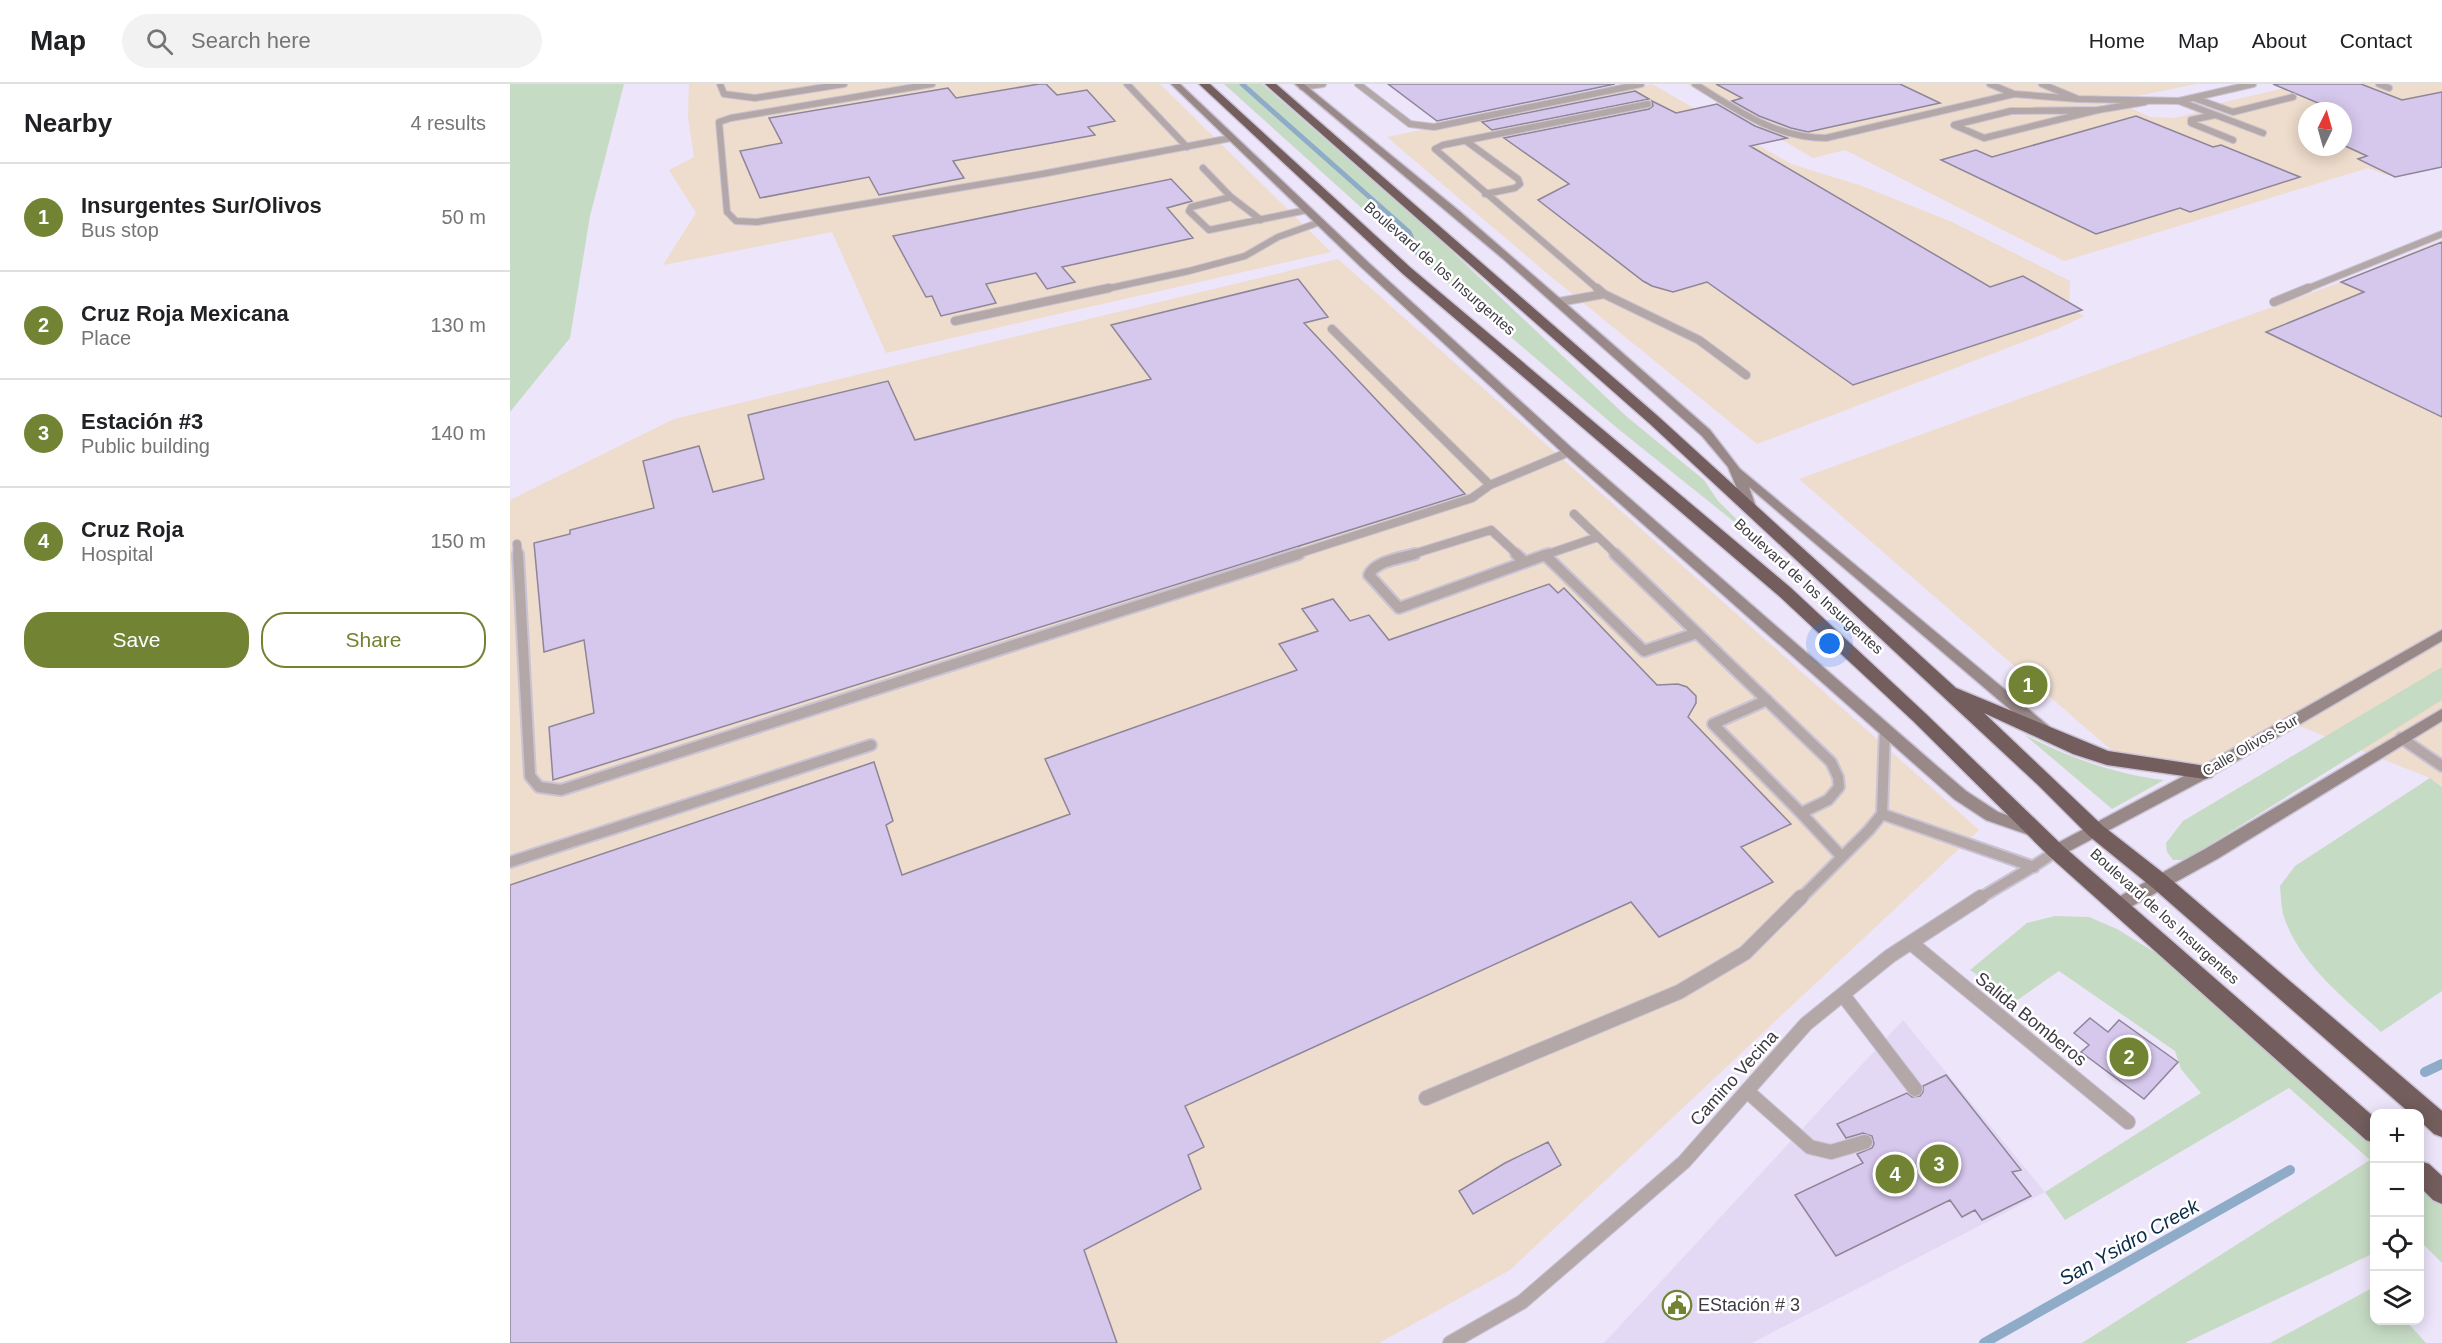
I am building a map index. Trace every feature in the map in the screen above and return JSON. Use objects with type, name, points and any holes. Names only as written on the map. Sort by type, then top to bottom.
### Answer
[{"type":"highway","name":"Boulevard de los Insurgentes","points":[[1204,84],[1407,272],[1785,592],[2056,851],[2370,1128]]},
{"type":"highway","name":"Boulevard de los Insurgentes","points":[[1270,84],[1434,226],[1750,507],[2045,780],[2096,831],[2160,882],[2442,1126]]},
{"type":"highway","points":[[1943,688],[2053,738],[2107,758],[2147,766],[2205,772]]},
{"type":"highway","points":[[2424,1176],[2442,1192]]},
{"type":"street","points":[[1175,84],[1306,210],[1569,452],[1960,795],[1992,816],[2038,832]]},
{"type":"street","points":[[1301,85],[1412,175],[1707,434],[1724,450],[1738,471],[1750,507]]},
{"type":"street","points":[[1738,471],[2053,738]]},
{"type":"street","name":"Calle Olivos Sur","points":[[2056,851],[2205,772],[2442,635]]},
{"type":"street","points":[[2119,905],[2211,855],[2442,714]]},
{"type":"lane","points":[[720,84],[724,94],[754,99],[844,84]]},
{"type":"lane","points":[[932,84],[731,118],[719,122],[727,212],[736,221],[757,222],[1042,174],[1231,138]]},
{"type":"lane","points":[[1127,84],[1187,147]]},
{"type":"lane","points":[[1301,85],[1323,84]]},
{"type":"lane","points":[[1358,84],[1410,124],[1434,127],[1641,84]]},
{"type":"lane","points":[[1695,84],[1778,132],[1806,139],[1826,138],[2014,94],[2145,102],[2179,101],[2253,84]]},
{"type":"lane","points":[[1990,84],[2014,94]]},
{"type":"lane","points":[[2042,84],[2078,99]]},
{"type":"lane","points":[[2379,84],[2390,88]]},
{"type":"lane","points":[[2193,98],[2233,112],[2293,97]]},
{"type":"lane","points":[[2179,101],[2263,133]]},
{"type":"lane","points":[[2097,110],[1984,138],[1954,125],[2011,111],[2097,110],[2108,110],[2145,102]]},
{"type":"lane","points":[[1648,104],[1435,149],[1604,294],[1699,340],[1746,375]]},
{"type":"lane","points":[[2216,115],[2191,120],[2191,123],[2233,140]]},
{"type":"lane","points":[[1466,141],[1518,179],[1520,184],[1515,188],[1485,194]]},
{"type":"lane","points":[[1203,168],[1231,197],[1261,220]]},
{"type":"lane","points":[[1231,197],[1191,207],[1189,211],[1209,230],[1220,230],[1306,210]]},
{"type":"lane","points":[[955,321],[1189,271],[1245,256],[1278,237],[1320,222]]},
{"type":"lane","points":[[2274,302],[2442,234]]},
{"type":"lane","points":[[1559,302],[1604,294]]},
{"type":"lane","points":[[1332,329],[1490,485]]},
{"type":"lane","points":[[518,544],[530,776],[540,788],[561,790],[1461,502],[1472,498],[1490,485],[1569,452]]},
{"type":"lane","points":[[1574,514],[1831,762],[1838,777],[1839,788],[1828,800],[1801,813]]},
{"type":"lane","points":[[1525,562],[1491,530],[1384,563],[1371,570],[1369,575],[1399,608],[1598,537]]},
{"type":"lane","points":[[1545,555],[1644,651],[1697,633]]},
{"type":"lane","points":[[1767,700],[1713,724],[1842,857]]},
{"type":"lane","points":[[1426,1098],[1688,987],[1745,953],[1882,814],[1885,729]]},
{"type":"lane","points":[[2401,738],[2442,766]]},
{"type":"lane","points":[[510,862],[871,745]]},
{"type":"lane","points":[[1882,814],[2034,867]]},
{"type":"lane","name":"Camino Vecina","points":[[1450,1343],[1522,1302],[1684,1162],[1806,1024],[1890,956],[2056,851]]},
{"type":"lane","name":"Salida Bomberos","points":[[1911,943],[2128,1122]]},
{"type":"lane","points":[[1843,995],[1915,1089]]},
{"type":"lane","points":[[1747,1091],[1810,1147],[1822,1153],[1839,1153],[1865,1142]]},
{"type":"shaded area","points":[[689,84],[1160,84],[1331,252],[886,353],[832,232],[663,265],[696,213],[669,170],[694,157],[688,117]]},
{"type":"shaded area","points":[[1652,84],[1791,164],[1862,186],[1952,222],[2070,281],[2069,307],[2084,316],[2057,329],[1757,444],[1549,275],[1387,137]]},
{"type":"shaded area","points":[[1687,84],[2196,84],[2137,96],[2099,95],[2102,106],[2128,107],[2150,117],[2175,118],[2213,108],[2208,106],[2302,84],[2442,84],[2442,163],[2386,175],[2368,168],[2064,261],[1845,150],[1813,158]]},
{"type":"shaded area","points":[[2442,240],[2442,786],[2430,778],[2297,725],[2219,766],[2163,766],[2117,755],[1799,479],[2341,282]]},
{"type":"shaded area","points":[[1338,259],[1979,830],[1510,1270],[1379,1343],[510,1343],[510,500],[674,419]]},
{"type":"shaded area","points":[[1903,1020],[2045,1192],[1752,1343],[1604,1343]]},
{"type":"green space","points":[[510,84],[624,84],[590,216],[570,338],[510,412]]},
{"type":"green space","points":[[1224,84],[1262,84],[1442,242],[1626,416],[1704,480],[1718,501],[1762,544],[1617,428],[1394,237]]},
{"type":"green space","points":[[2442,667],[2442,700],[2185,860],[2173,860],[2167,852],[2166,843],[2183,821]]},
{"type":"green space","points":[[2025,735],[2093,764],[2128,774],[2164,780],[2112,809]]},
{"type":"green space","points":[[2430,778],[2442,787],[2442,991],[2381,1032],[2338,993],[2311,964],[2290,932],[2283,914],[2280,886],[2295,866]]},
{"type":"green space","points":[[2055,916],[2089,917],[2117,929],[2167,960],[2370,1136],[2370,1160],[2289,1088],[2065,1220],[2045,1192],[2201,1093],[2181,1069],[2175,1051],[2059,971],[2016,1001],[1970,970],[2027,923]]},
{"type":"green space","points":[[2370,1160],[2370,1255],[2185,1343],[2082,1343]]},
{"type":"green space","points":[[2424,1184],[2442,1202],[2442,1263],[2424,1245]]},
{"type":"green space","points":[[2370,1289],[2370,1325],[2410,1325],[2426,1343],[2270,1343]]},
{"type":"building","points":[[1046,84],[1057,95],[1087,90],[1115,121],[1088,127],[1095,135],[953,161],[964,178],[879,195],[869,177],[760,198],[740,151],[782,143],[769,118],[948,88],[956,98]]},
{"type":"building","points":[[1388,84],[1615,84],[1437,121]]},
{"type":"building","points":[[1716,84],[1900,84],[1940,103],[1808,132],[1759,116],[1732,101],[1742,98]]},
{"type":"building","points":[[2273,84],[2361,84],[2402,100],[2442,92],[2442,167],[2395,177],[2358,159],[2367,156],[2352,149],[2352,102],[2316,102]]},
{"type":"building","points":[[1635,91],[1649,99],[1492,130],[1482,122]]},
{"type":"building","points":[[1652,101],[1676,113],[1717,104],[1755,126],[1787,138],[1750,146],[1990,287],[2023,276],[2082,310],[1853,385],[1707,282],[1673,292],[1643,281],[1538,200],[1569,184],[1504,138],[1649,109],[1653,106]]},
{"type":"building","points":[[2136,116],[2213,147],[2221,145],[2300,177],[2190,212],[2180,208],[2096,234],[1941,160],[1976,150],[1992,157]]},
{"type":"building","points":[[1171,179],[1192,201],[1167,208],[1193,238],[1062,267],[1075,282],[1047,289],[1036,273],[986,284],[996,303],[941,316],[932,296],[926,297],[893,236]]},
{"type":"building","points":[[2442,242],[2442,417],[2266,332],[2364,292],[2341,282]]},
{"type":"building","points":[[1298,279],[1328,317],[1304,323],[1465,494],[553,780],[549,727],[594,713],[584,640],[544,652],[534,543],[570,534],[570,530],[654,508],[643,461],[699,446],[713,492],[764,479],[748,415],[888,381],[915,440],[1151,379],[1111,325]]},
{"type":"building","points":[[1549,584],[1558,593],[1564,588],[1657,685],[1678,684],[1687,687],[1696,696],[1696,703],[1688,717],[1791,824],[1741,847],[1773,882],[1659,937],[1631,902],[1185,1106],[1204,1147],[1188,1155],[1201,1189],[1084,1250],[1117,1343],[510,1343],[510,885],[874,762],[893,821],[886,825],[902,875],[1070,814],[1045,759],[1297,670],[1279,644],[1318,631],[1302,609],[1333,599],[1350,621],[1369,615],[1389,640]]},
{"type":"building","points":[[2090,1018],[2108,1032],[2119,1020],[2178,1062],[2144,1099],[2081,1052],[2089,1045],[2074,1033]]},
{"type":"building","points":[[1946,1075],[2021,1170],[2012,1172],[2031,1196],[1982,1220],[1975,1210],[1962,1217],[1950,1200],[1836,1256],[1795,1195],[1863,1163],[1857,1154],[1872,1148],[1874,1144],[1872,1136],[1863,1133],[1846,1138],[1837,1124],[1907,1093],[1912,1097],[1920,1096],[1923,1086]]},
{"type":"building","points":[[1548,1142],[1561,1165],[1473,1214],[1459,1191],[1505,1163]]},
{"type":"waterway","points":[[1242,84],[1409,232],[1418,253]]},
{"type":"waterway","name":"San Ysidro Creek","points":[[2425,1072],[2442,1064]]},
{"type":"waterway","name":"San Ysidro Creek","points":[[1984,1343],[2290,1170]]},
{"type":"place","name":"Insurgentes Sur/Olivos","points":[[2028,685]]},
{"type":"place","name":"Cruz Roja Mexicana","points":[[2129,1057]]},
{"type":"place","name":"Estación #3","points":[[1939,1164]]},
{"type":"place","name":"Cruz Roja","points":[[1895,1174]]},
{"type":"place","name":"EStación # 3","points":[[1677,1305]]}]
